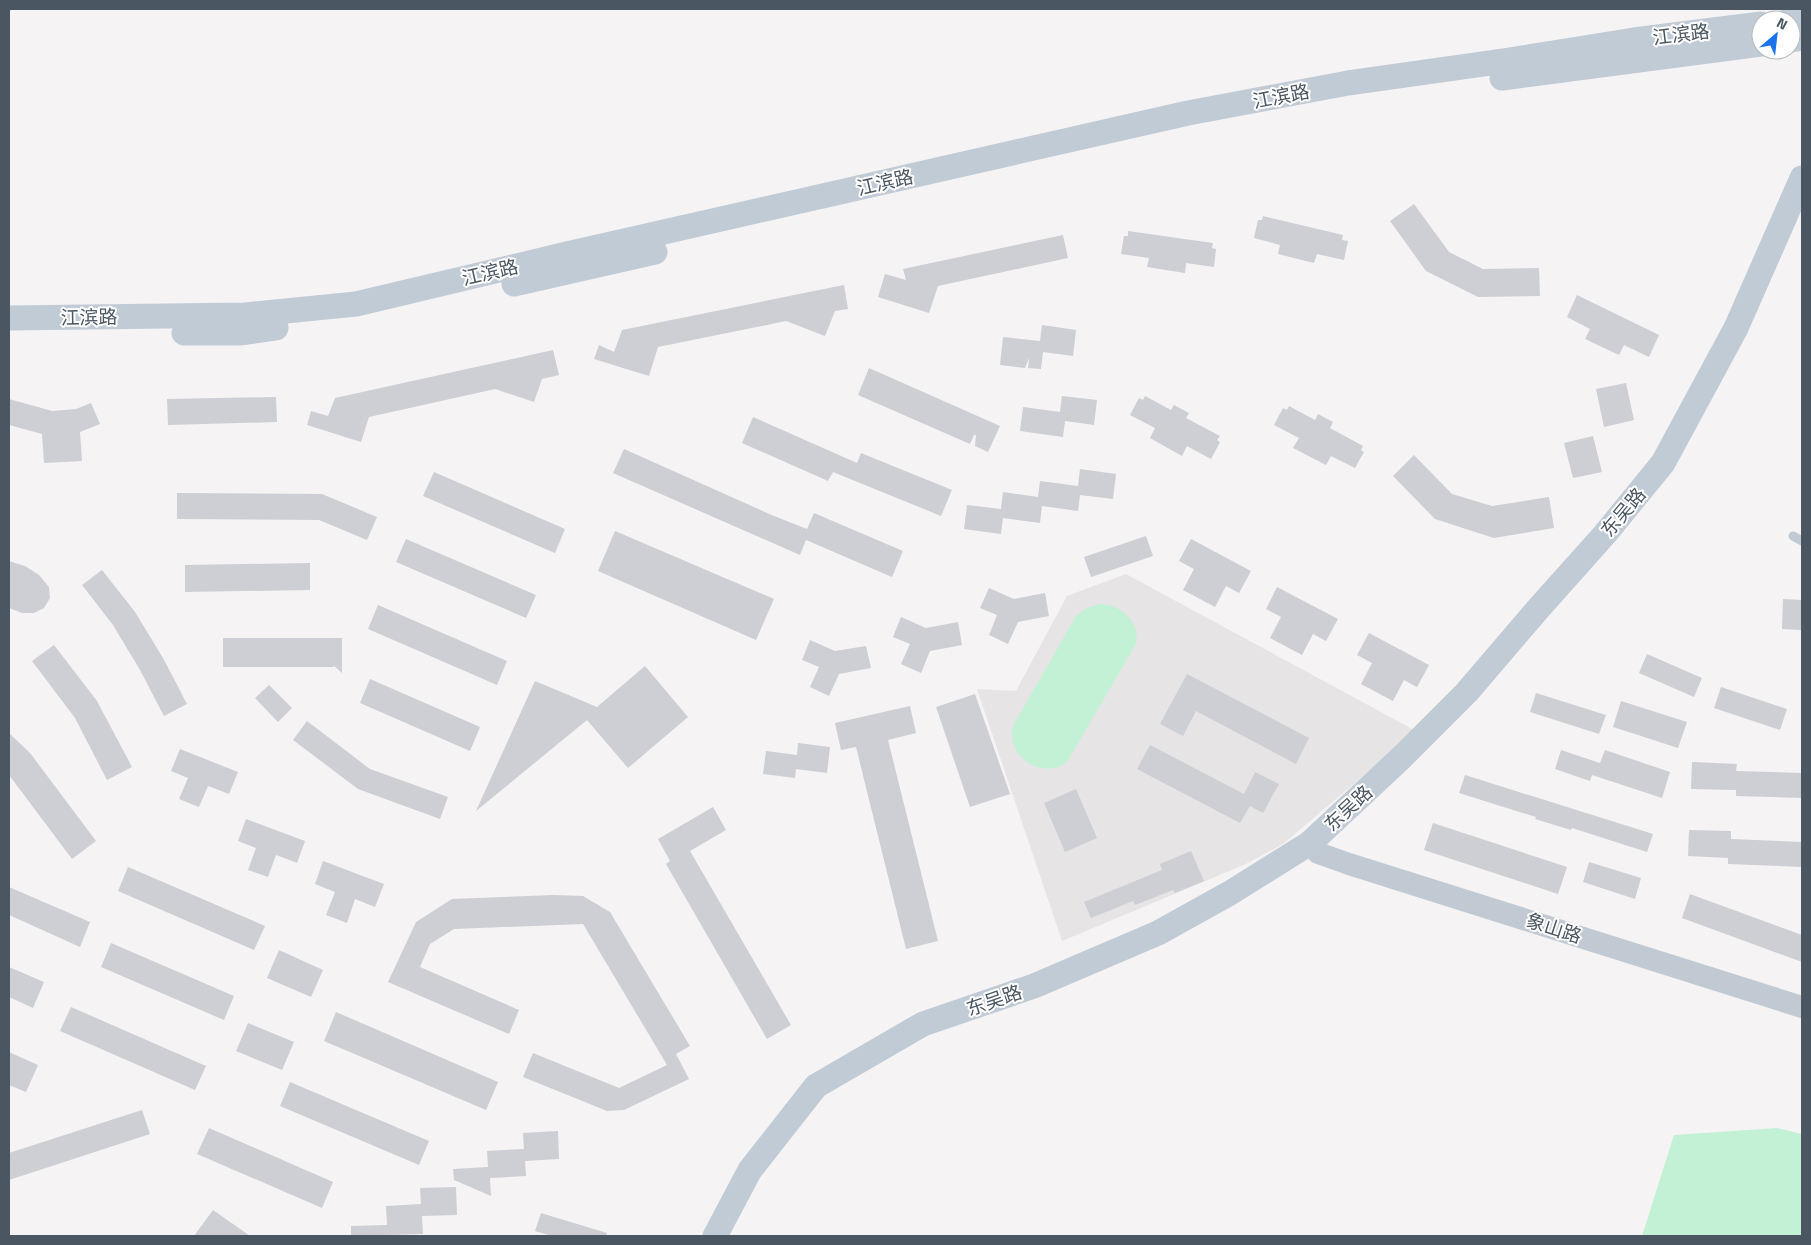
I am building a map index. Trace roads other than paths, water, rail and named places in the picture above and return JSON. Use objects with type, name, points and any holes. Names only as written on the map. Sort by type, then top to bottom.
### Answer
[{"type":"main road","name":"江滨路","points":[[9,318],[245,315],[356,304],[577,251],[1188,113],[1348,83],[1634,40],[1751,25]]},
{"type":"main road","name":"江滨路","points":[[9,334],[241,332],[363,318],[1229,120],[1358,98],[1751,45]]},
{"type":"main road","name":"东吴路","points":[[715,1236],[750,1170],[816,1086],[923,1024],[1034,986],[1158,933],[1314,848],[1467,692],[1605,534],[1663,463],[1736,328],[1802,178]]},
{"type":"main road","name":"东吴路","points":[[729,1236],[761,1176],[824,1095],[928,1035],[1038,998],[1164,944],[1237,904],[1314,848],[1410,766],[1476,700],[1614,542],[1672,471],[1750,337],[1802,217]]},
{"type":"street","name":"象山路","points":[[1314,848],[1349,864],[1802,1007]]},
{"type":"lane","points":[[1793,536],[1802,541]]}]
